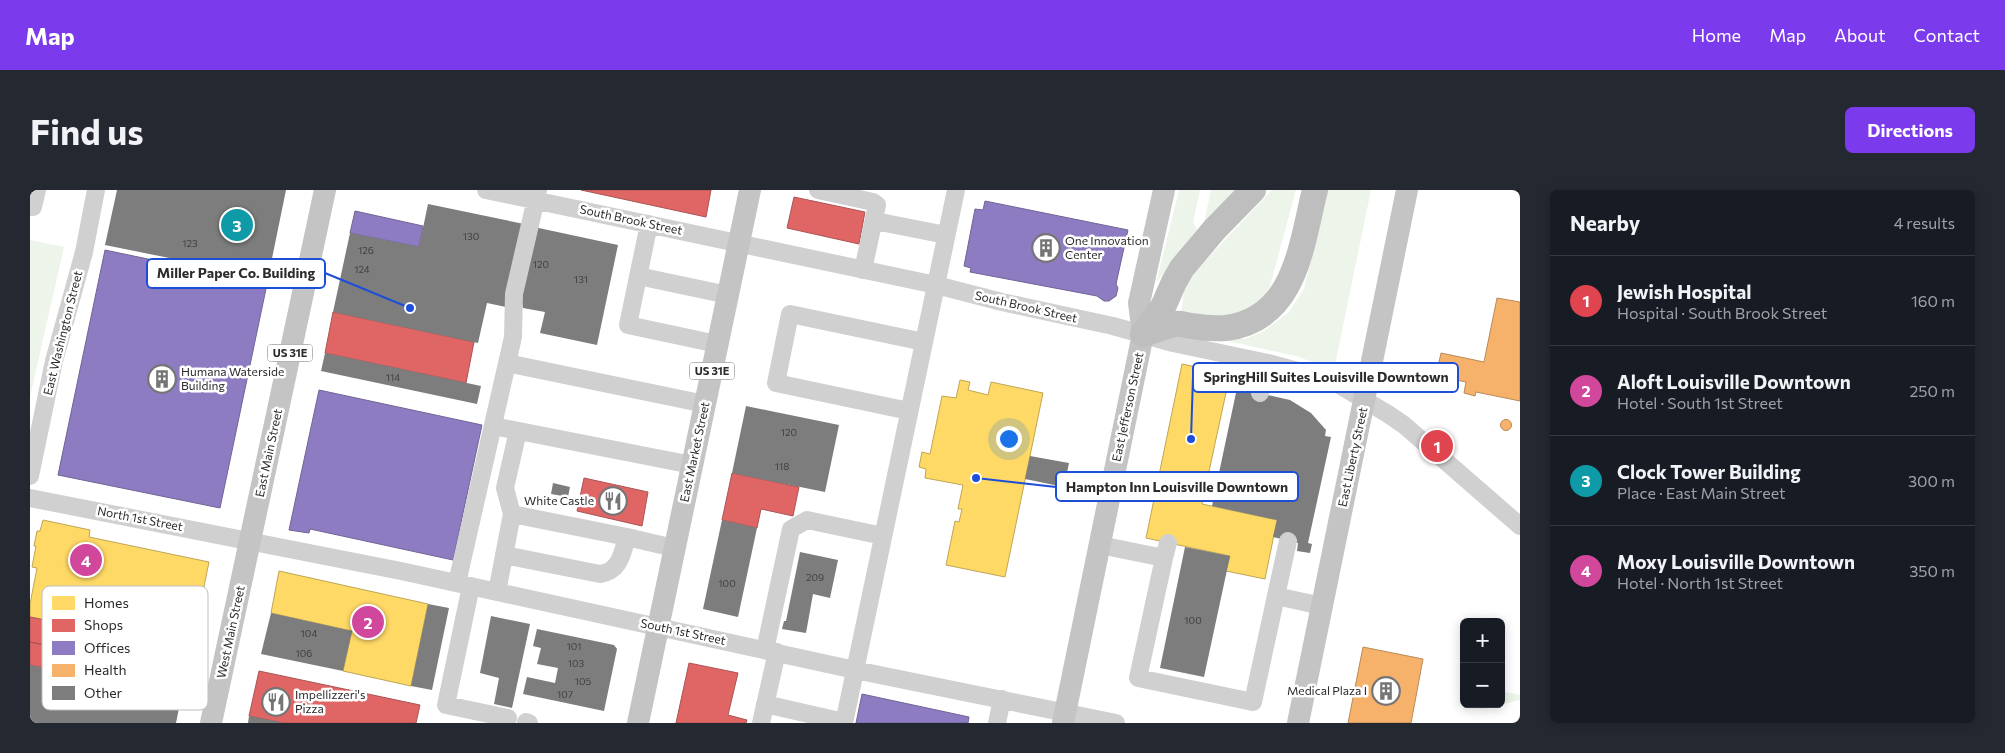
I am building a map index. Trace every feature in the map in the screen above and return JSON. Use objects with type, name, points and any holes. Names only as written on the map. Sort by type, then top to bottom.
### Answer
[{"type":"highway","points":[[1143,334],[1163,308],[1182,268],[1214,230],[1253,190]]},
{"type":"highway","points":[[1143,334],[1177,324],[1210,328],[1240,326],[1259,318],[1279,300],[1295,266],[1314,190]]},
{"type":"main road","name":"East Main Street","points":[[250,540],[325,190]]},
{"type":"main road","name":"East Market Street","points":[[658,626],[750,190]]},
{"type":"main road","name":"East Jefferson Street","points":[[1064,717],[1143,334],[1140,303],[1164,190]]},
{"type":"main road","name":"East Liberty Street","points":[[1298,723],[1407,190]]},
{"type":"main road","name":"West Main Street","points":[[211,723],[250,540]]},
{"type":"main road","name":"US 31E","points":[[638,723],[658,626]]},
{"type":"street","points":[[30,207],[33,207],[37,190]]},
{"type":"street","name":"East Washington Street","points":[[30,476],[54,361],[84,252],[96,190]]},
{"type":"street","name":"South Brook Street","points":[[486,190],[537,195],[649,224],[936,285],[1143,334],[1173,343],[1268,363],[1331,380],[1404,425],[1520,526]]},
{"type":"street","points":[[818,190],[873,202],[877,206],[863,270]]},
{"type":"street","points":[[766,704],[844,723],[956,190]]},
{"type":"street","points":[[508,718],[446,705],[464,585],[493,426],[513,337],[514,294],[537,195]]},
{"type":"street","points":[[875,220],[946,235]]},
{"type":"street","points":[[649,224],[628,325],[717,344]]},
{"type":"street","points":[[638,276],[728,295]]},
{"type":"street","points":[[909,411],[776,383],[788,323],[790,314],[924,342]]},
{"type":"street","points":[[507,363],[705,404]]},
{"type":"street","points":[[1260,394],[1268,363]]},
{"type":"street","points":[[493,426],[692,465]]},
{"type":"street","points":[[497,592],[512,514],[505,488],[518,431]]},
{"type":"street","name":"North 1st Street","points":[[30,498],[250,540]]},
{"type":"street","points":[[512,514],[674,548]]},
{"type":"street","points":[[761,723],[766,704],[771,651],[791,529],[807,520],[883,536]]},
{"type":"street","points":[[504,555],[600,574],[607,573],[615,568],[620,560],[627,537]]},
{"type":"street","name":"South 1st Street","points":[[250,540],[658,626],[855,670],[1002,699],[1064,717],[1116,723]]},
{"type":"street","points":[[1100,545],[1166,551],[1138,678],[1253,702],[1288,541]]},
{"type":"street","points":[[1276,596],[1322,606]]},
{"type":"street","points":[[997,723],[1002,699]]},
{"type":"shaded area","points":[[1179,190],[1200,190],[1193,222],[1197,229],[1156,283]]},
{"type":"shaded area","points":[[1211,190],[1236,190],[1204,223]]},
{"type":"shaded area","points":[[1272,190],[1296,190],[1270,286],[1261,302],[1252,310],[1224,318],[1181,313],[1184,291],[1193,274]]},
{"type":"shaded area","points":[[1328,190],[1371,190],[1334,370],[1296,356],[1214,338],[1215,335],[1245,339],[1264,331],[1288,313],[1304,289]]},
{"type":"shaded area","points":[[30,240],[64,247],[30,397]]},
{"type":"shaded area","points":[[1505,692],[1520,695],[1520,700],[1505,704]]},
{"type":"building: Homes","points":[[1182,364],[1230,374],[1202,504],[1277,520],[1265,579],[1226,571],[1230,556],[1146,538]]},
{"type":"building: Homes","points":[[960,380],[970,382],[968,390],[988,395],[991,382],[1043,393],[1005,577],[946,565],[955,521],[959,522],[962,509],[958,509],[963,485],[925,478],[926,469],[919,467],[922,452],[930,454],[942,396],[956,398]]},
{"type":"building: Homes","points":[[43,520],[90,530],[89,537],[209,562],[204,586],[42,586],[42,619],[30,617],[30,604],[37,568],[32,567],[36,546],[34,546],[37,531],[40,531]]},
{"type":"building: Homes","points":[[279,571],[428,604],[411,686],[343,671],[352,631],[271,613]]},
{"type":"building: Shops","points":[[581,190],[711,190],[706,217]]},
{"type":"building: Shops","points":[[794,197],[865,212],[859,244],[787,228]]},
{"type":"building: Shops","points":[[333,312],[474,342],[466,383],[325,353]]},
{"type":"building: Shops","points":[[732,473],[799,487],[793,516],[761,509],[757,528],[722,520]]},
{"type":"building: Shops","name":"White Castle","points":[[584,478],[648,492],[642,526],[577,511]]},
{"type":"building: Shops","points":[[30,617],[42,619],[42,645],[30,642]]},
{"type":"building: Shops","points":[[30,642],[42,645],[42,668],[30,665]]},
{"type":"building: Shops","points":[[689,663],[738,673],[728,715],[747,720],[746,723],[676,723]]},
{"type":"building: Shops","points":[[259,671],[420,705],[416,723],[284,723],[249,716]]},
{"type":"building: Offices","name":"One Innovation Center","points":[[985,201],[1128,230],[1116,284],[1118,288],[1116,296],[1109,301],[1104,301],[1097,296],[970,272],[971,268],[964,266],[975,209],[983,210]]},
{"type":"building: Offices","points":[[355,211],[423,226],[419,247],[350,233]]},
{"type":"building: Offices","name":"Humana Waterside Building","points":[[105,250],[267,284],[220,508],[58,475]]},
{"type":"building: Offices","points":[[319,390],[482,425],[453,560],[310,529],[309,533],[289,530]]},
{"type":"building: Offices","points":[[862,694],[969,717],[968,723],[856,723]]},
{"type":"building: Health","points":[[1497,298],[1520,302],[1520,401],[1476,392],[1475,396],[1464,393],[1466,382],[1436,376],[1441,353],[1484,362]]},
{"type":"building: Health","points":[[1506,419],[1512,425],[1506,431],[1500,425]]},
{"type":"building: Health","name":"Medical Plaza I","points":[[1363,647],[1423,659],[1411,723],[1348,723]]},
{"type":"building: Other","points":[[117,190],[286,190],[268,278],[105,245]]},
{"type":"building: Other","points":[[428,204],[524,224],[506,307],[487,303],[478,343],[333,312],[350,233],[419,247]]},
{"type":"building: Other","points":[[534,227],[618,245],[597,345],[540,333],[545,312],[523,308],[520,295]]},
{"type":"building: Other","points":[[325,353],[481,386],[477,404],[321,371]]},
{"type":"building: Other","points":[[1237,388],[1290,400],[1311,413],[1326,430],[1325,436],[1331,437],[1308,543],[1312,544],[1310,553],[1297,551],[1298,543],[1273,537],[1277,520],[1212,506]]},
{"type":"building: Other","points":[[746,406],[839,425],[825,492],[732,473]]},
{"type":"building: Other","points":[[1030,456],[1069,463],[1064,487],[1025,479]]},
{"type":"building: Other","points":[[553,483],[570,487],[568,497],[551,494]]},
{"type":"building: Other","points":[[722,520],[757,528],[738,617],[703,609]]},
{"type":"building: Other","points":[[1185,547],[1230,556],[1204,677],[1160,668]]},
{"type":"building: Other","points":[[800,552],[838,560],[830,598],[813,594],[806,633],[782,629],[784,621],[786,621]]},
{"type":"building: Other","points":[[428,604],[449,608],[432,690],[411,686]]},
{"type":"building: Other","points":[[271,613],[352,631],[343,671],[261,654]]},
{"type":"building: Other","points":[[491,616],[530,624],[512,708],[494,704],[499,678],[480,673]]},
{"type":"building: Other","points":[[537,629],[614,645],[617,649],[604,711],[523,694],[527,677],[555,683],[558,668],[537,664],[541,648],[533,646]]},
{"type":"building: Other","points":[[30,665],[42,668],[42,710],[179,710],[176,723],[30,723]]},
{"type":"building: Other","points":[[249,716],[280,722],[280,723],[248,723]]},
{"type":"place","name":"Clock Tower Building","points":[[237,225]]},
{"type":"place","name":"One Innovation Center","points":[[1046,248]]},
{"type":"place","name":"Miller Paper Co. Building","points":[[410,308]]},
{"type":"place","name":"Humana Waterside Building","points":[[162,379]]},
{"type":"place","name":"SpringHill Suites Louisville Downtown","points":[[1191,439]]},
{"type":"place","name":"Jewish Hospital","points":[[1437,446]]},
{"type":"place","name":"Hampton Inn Louisville Downtown","points":[[976,478]]},
{"type":"place","name":"White Castle","points":[[613,501]]},
{"type":"place","name":"Moxy Louisville Downtown","points":[[86,560]]},
{"type":"place","name":"Aloft Louisville Downtown","points":[[368,622]]},
{"type":"place","name":"Medical Plaza I","points":[[1386,691]]},
{"type":"place","name":"Impellizzeri's Pizza","points":[[276,702]]}]
